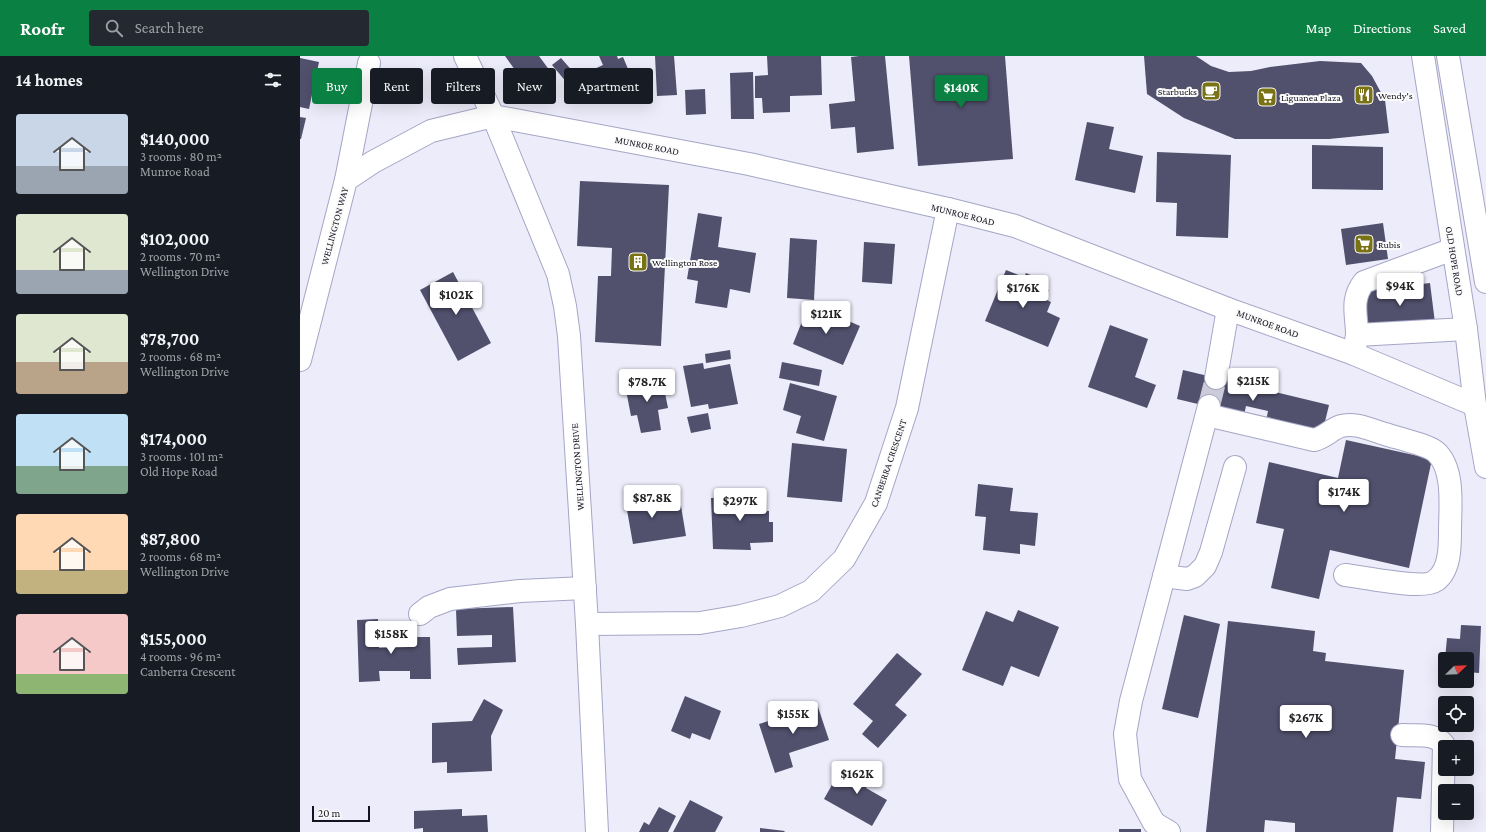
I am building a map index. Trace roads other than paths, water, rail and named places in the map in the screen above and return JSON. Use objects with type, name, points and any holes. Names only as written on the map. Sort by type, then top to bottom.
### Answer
[{"type":"street","points":[[465,56],[493,116]]},
{"type":"street","name":"OLD HOPE ROAD","points":[[1423,56],[1466,329],[1475,405],[1486,467]]},
{"type":"street","points":[[1448,56],[1480,214],[1486,282]]},
{"type":"street","points":[[346,180],[369,63]]},
{"type":"street","name":"WELLINGTON WAY","points":[[300,360],[346,180],[374,162],[431,131],[493,116]]},
{"type":"street","name":"MUNROE ROAD","points":[[493,116],[749,164],[1015,226],[1228,309],[1355,345],[1475,405]]},
{"type":"street","name":"WELLINGTON DRIVE","points":[[493,116],[558,274],[565,306],[569,336],[587,624],[597,832]]},
{"type":"street","name":"CANBERRA CRESCENT","points":[[587,624],[700,623],[741,616],[780,606],[811,591],[844,559],[876,503],[907,408],[948,210]]},
{"type":"street","points":[[1453,248],[1364,282],[1357,290],[1354,312],[1355,345],[1466,329]]},
{"type":"street","points":[[1216,378],[1228,309]]},
{"type":"street","points":[[1169,832],[1154,823],[1130,779],[1125,734],[1131,701],[1208,411],[1314,440],[1322,438],[1340,426],[1352,424],[1436,452],[1445,464],[1450,482],[1450,547],[1444,572],[1434,582],[1421,585],[1345,574]]},
{"type":"street","points":[[1164,576],[1187,580],[1195,576],[1205,566],[1211,552],[1234,467]]},
{"type":"street","points":[[420,614],[429,607],[450,599],[520,591],[584,588]]},
{"type":"street","points":[[1402,735],[1433,736],[1440,739],[1444,745],[1442,832]]},
{"type":"tunnel","points":[[1209,406],[1216,378]]},
{"type":"place","name":"Starbucks","points":[[1211,91]]},
{"type":"place","name":"Wendy's","points":[[1364,95]]},
{"type":"place","name":"Liguanea Plaza","points":[[1267,97]]},
{"type":"place","name":"Rubis","points":[[1364,244]]},
{"type":"place","name":"Wellington Rose","points":[[638,262]]}]
